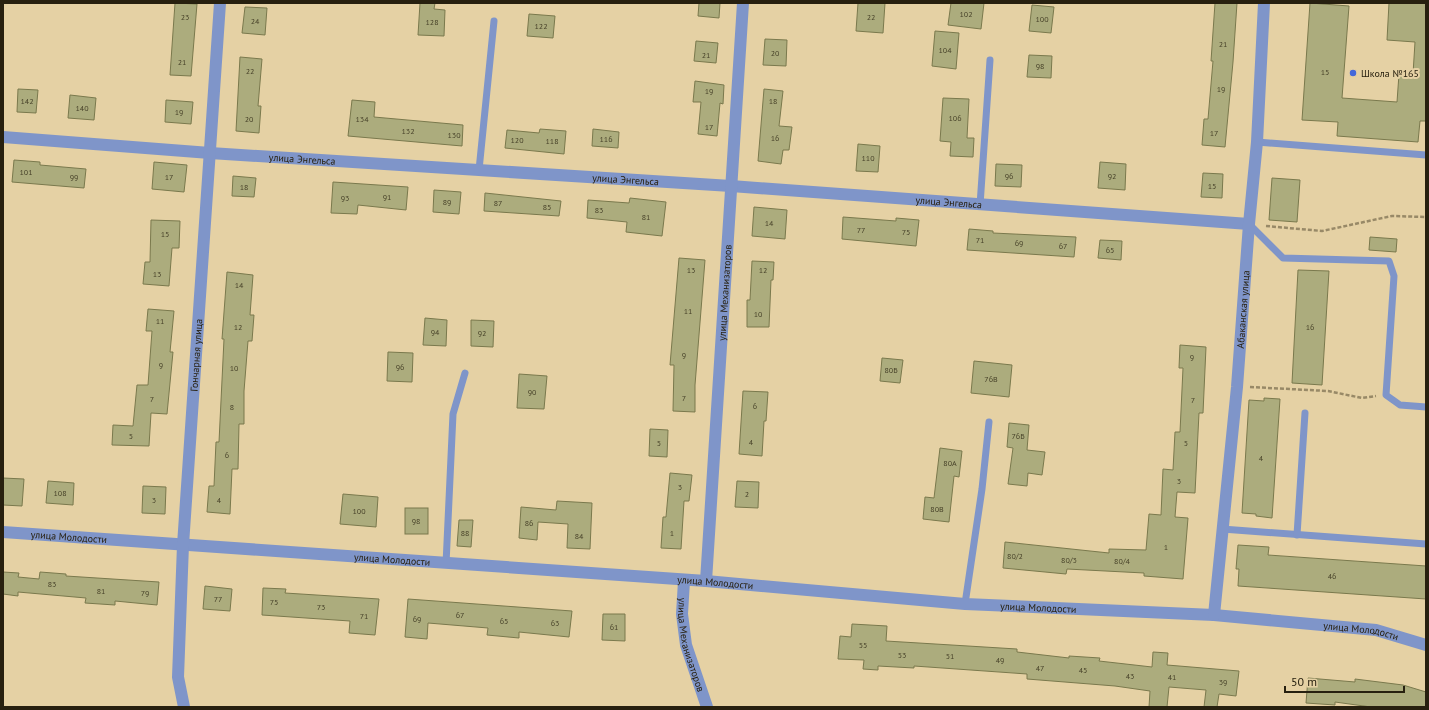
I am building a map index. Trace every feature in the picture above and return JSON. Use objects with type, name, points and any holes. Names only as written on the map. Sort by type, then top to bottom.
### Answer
[{"type":"street","name":"Гончарная улица","points":[[184,707],[178,677],[183,545],[220,3]]},
{"type":"street","name":"улица Механизаторов","points":[[706,582],[743,3]]},
{"type":"street","name":"Абаканская улица","points":[[1214,615],[1236,387],[1257,142],[1264,3]]},
{"type":"street","name":"улица Энгельса","points":[[3,137],[210,153],[731,186],[1249,224]]},
{"type":"street","name":"улица Молодости","points":[[3,532],[706,582],[965,604],[1214,615],[1376,630],[1426,645]]},
{"type":"street","name":"улица Механизаторов","points":[[684,581],[682,614],[686,645],[707,707]]},
{"type":"lane","points":[[479,170],[494,20]]},
{"type":"lane","points":[[980,205],[990,60]]},
{"type":"lane","points":[[1257,142],[1426,155]]},
{"type":"lane","points":[[1249,224],[1283,258],[1389,261],[1394,276],[1386,395],[1400,405],[1426,406]]},
{"type":"lane","points":[[446,564],[453,414],[466,373]]},
{"type":"lane","points":[[1297,535],[1305,413]]},
{"type":"lane","points":[[965,604],[990,422]]},
{"type":"lane","points":[[1222,529],[1426,544]]},
{"type":"path","points":[[1249,224],[1322,231],[1392,216],[1426,217]]},
{"type":"path","points":[[1236,387],[1328,391],[1362,398],[1386,395]]},
{"type":"building","points":[[175,3],[197,4],[191,76],[170,75]]},
{"type":"building","points":[[420,3],[435,3],[434,9],[445,10],[444,36],[418,35]]},
{"type":"building","points":[[699,3],[720,3],[719,18],[698,16]]},
{"type":"building","points":[[858,3],[885,3],[883,33],[856,31]]},
{"type":"building","points":[[951,3],[984,3],[981,29],[948,25]]},
{"type":"building","points":[[1215,3],[1237,3],[1225,147],[1202,145],[1204,119],[1208,119],[1213,61],[1211,61]]},
{"type":"building","points":[[1310,3],[1349,6],[1342,98],[1397,102],[1399,74],[1413,74],[1415,42],[1387,40],[1389,3],[1426,3],[1426,121],[1420,121],[1418,142],[1337,136],[1338,122],[1302,120]]},
{"type":"building","points":[[1032,5],[1054,7],[1051,33],[1029,31]]},
{"type":"building","points":[[245,7],[267,8],[265,35],[242,33]]},
{"type":"building","points":[[529,14],[555,16],[553,38],[527,36]]},
{"type":"building","points":[[935,31],[959,33],[956,69],[932,66]]},
{"type":"building","points":[[765,39],[787,40],[786,66],[763,65]]},
{"type":"building","points":[[696,41],[718,43],[716,63],[694,61]]},
{"type":"building","points":[[1029,55],[1052,56],[1051,78],[1027,77]]},
{"type":"building","points":[[240,57],[262,59],[258,106],[261,106],[259,133],[236,131]]},
{"type":"building","points":[[695,81],[724,85],[723,104],[720,103],[717,136],[698,134],[701,102],[693,102]]},
{"type":"building","points":[[18,89],[38,90],[36,113],[17,112]]},
{"type":"building","points":[[764,89],[783,91],[779,126],[792,127],[789,150],[783,150],[781,164],[758,161]]},
{"type":"building","points":[[70,95],[96,98],[94,120],[68,118]]},
{"type":"building","points":[[943,98],[969,99],[967,138],[974,138],[973,157],[950,156],[951,142],[940,141]]},
{"type":"building","points":[[166,100],[193,102],[191,124],[165,122]]},
{"type":"building","points":[[352,100],[375,102],[374,117],[463,125],[462,146],[348,136]]},
{"type":"building","points":[[540,129],[566,131],[564,154],[505,148],[507,130],[539,133]]},
{"type":"building","points":[[593,129],[619,132],[618,148],[592,146]]},
{"type":"building","points":[[858,144],[880,146],[878,172],[856,171]]},
{"type":"building","points":[[14,160],[40,162],[40,165],[86,169],[84,188],[12,182]]},
{"type":"building","points":[[154,162],[187,165],[184,192],[152,189]]},
{"type":"building","points":[[1100,162],[1126,164],[1125,190],[1098,188]]},
{"type":"building","points":[[996,164],[1022,165],[1021,187],[995,186]]},
{"type":"building","points":[[1203,173],[1223,174],[1222,198],[1201,197]]},
{"type":"building","points":[[233,176],[256,178],[254,197],[232,196]]},
{"type":"building","points":[[1272,178],[1300,180],[1297,222],[1269,220]]},
{"type":"building","points":[[333,182],[408,187],[406,210],[358,205],[357,214],[331,213]]},
{"type":"building","points":[[434,190],[461,192],[459,214],[433,212]]},
{"type":"building","points":[[485,193],[561,201],[559,216],[484,211]]},
{"type":"building","points":[[630,198],[666,202],[662,236],[626,232],[627,222],[587,218],[588,200],[629,203]]},
{"type":"building","points":[[754,207],[787,210],[785,239],[752,236]]},
{"type":"building","points":[[843,217],[896,221],[896,218],[919,220],[916,246],[842,239]]},
{"type":"building","points":[[151,220],[180,221],[179,248],[172,248],[169,286],[143,284],[145,262],[150,262]]},
{"type":"building","points":[[969,229],[993,231],[993,233],[1076,237],[1074,257],[967,250]]},
{"type":"building","points":[[1370,237],[1397,239],[1396,252],[1369,250]]},
{"type":"building","points":[[1100,240],[1122,241],[1121,260],[1098,258]]},
{"type":"building","points":[[679,258],[705,260],[695,385],[695,412],[673,411],[674,365],[670,365]]},
{"type":"building","points":[[752,261],[774,262],[773,280],[771,280],[769,327],[747,327],[747,300],[750,300]]},
{"type":"building","points":[[1298,270],[1329,271],[1322,385],[1292,383]]},
{"type":"building","points":[[227,272],[253,275],[250,315],[254,315],[252,341],[248,341],[244,391],[244,424],[239,424],[238,469],[232,469],[230,514],[207,512],[209,486],[214,486],[216,442],[219,442],[224,339],[222,339]]},
{"type":"building","points":[[148,309],[174,311],[170,352],[173,352],[167,414],[151,413],[149,446],[112,445],[113,425],[133,426],[137,385],[148,385],[152,331],[146,331]]},
{"type":"building","points":[[425,318],[447,320],[446,346],[423,345]]},
{"type":"building","points":[[471,320],[494,321],[493,347],[471,346]]},
{"type":"building","points":[[1180,345],[1206,347],[1203,413],[1199,413],[1195,493],[1177,492],[1175,517],[1188,518],[1183,579],[1144,576],[1144,573],[1067,569],[1066,574],[1003,568],[1005,542],[1109,553],[1109,549],[1146,550],[1149,514],[1161,515],[1163,469],[1173,470],[1175,432],[1180,432],[1183,368],[1179,368]]},
{"type":"building","points":[[388,352],[413,353],[412,382],[387,381]]},
{"type":"building","points":[[882,358],[903,360],[900,383],[880,381]]},
{"type":"building","points":[[974,361],[1012,365],[1009,397],[971,393]]},
{"type":"building","points":[[519,374],[547,376],[544,409],[517,408]]},
{"type":"building","points":[[743,391],[768,392],[766,421],[764,421],[762,456],[739,454]]},
{"type":"building","points":[[1264,398],[1280,399],[1272,518],[1256,516],[1256,514],[1242,513],[1249,400],[1264,401]]},
{"type":"building","points":[[1009,423],[1029,425],[1027,450],[1045,452],[1042,475],[1028,473],[1027,486],[1008,484],[1013,448],[1007,447]]},
{"type":"building","points":[[650,429],[668,430],[667,457],[649,456]]},
{"type":"building","points":[[940,448],[962,451],[959,477],[954,476],[949,522],[923,519],[925,497],[934,498]]},
{"type":"building","points":[[670,473],[692,475],[689,501],[684,501],[681,549],[661,548],[663,517],[666,517]]},
{"type":"building","points":[[3,478],[24,479],[22,506],[3,505]]},
{"type":"building","points":[[48,481],[74,483],[73,505],[46,503]]},
{"type":"building","points":[[737,481],[759,482],[758,508],[735,507]]},
{"type":"building","points":[[143,486],[166,487],[165,514],[142,513]]},
{"type":"building","points":[[343,494],[378,497],[376,527],[340,524]]},
{"type":"building","points":[[557,501],[592,503],[590,549],[567,548],[568,524],[538,522],[537,540],[519,538],[521,507],[556,510]]},
{"type":"building","points":[[405,508],[428,508],[428,534],[405,534]]},
{"type":"building","points":[[459,520],[473,520],[471,547],[457,546]]},
{"type":"building","points":[[1238,545],[1269,547],[1268,555],[1426,566],[1426,599],[1238,586],[1239,569],[1236,569]]},
{"type":"building","points":[[3,572],[19,573],[18,577],[39,579],[40,572],[66,574],[66,576],[159,582],[157,605],[115,601],[115,605],[85,603],[86,598],[18,592],[18,596],[3,594]]},
{"type":"building","points":[[205,586],[232,589],[230,611],[203,609]]},
{"type":"building","points":[[263,588],[286,589],[285,593],[379,599],[375,635],[349,633],[350,621],[262,615]]},
{"type":"building","points":[[408,599],[572,611],[569,637],[519,632],[519,638],[487,635],[488,628],[428,623],[427,639],[405,637]]},
{"type":"building","points":[[603,614],[625,614],[625,641],[602,640]]},
{"type":"building","points":[[852,624],[887,626],[886,641],[1017,649],[1017,652],[1069,658],[1069,656],[1100,658],[1099,661],[1152,667],[1153,652],[1168,653],[1167,665],[1239,671],[1236,696],[1219,694],[1217,707],[1204,707],[1206,690],[1169,687],[1167,707],[1149,707],[1150,691],[1115,686],[1027,679],[1027,674],[914,666],[914,668],[878,666],[878,670],[863,669],[864,660],[838,659],[840,636],[851,637]]},
{"type":"building","points":[[1308,678],[1355,682],[1355,679],[1403,685],[1426,692],[1426,707],[1371,707],[1335,702],[1335,705],[1306,703]]},
{"type":"place","name":"Школа №165","points":[[1353,73]]}]
